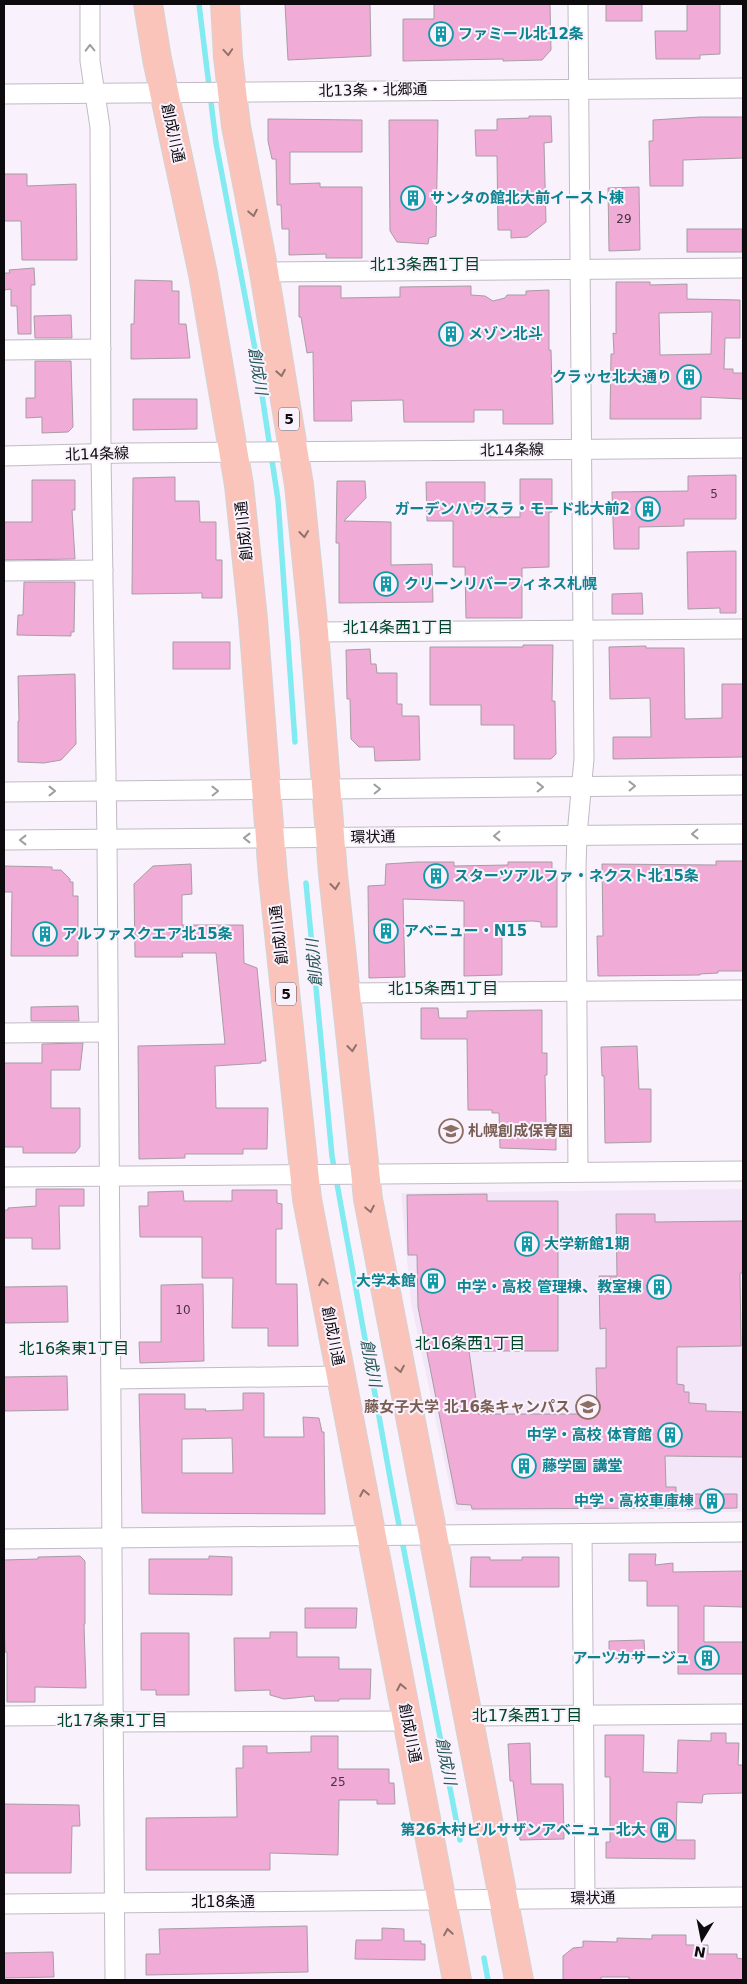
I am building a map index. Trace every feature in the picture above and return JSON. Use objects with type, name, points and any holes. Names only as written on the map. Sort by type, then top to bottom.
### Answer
[{"type":"highway","name":"創成川通","points":[[148,4],[164,92],[242,453],[239,485],[253,619],[269,838],[311,1174],[307,1199],[341,1376],[379,1536],[408,1722],[457,1980]]},
{"type":"highway","name":"5","points":[[225,4],[224,92],[236,126],[264,272],[287,452],[314,632],[346,993],[356,1174],[425,1535],[468,1716],[519,1980]]},
{"type":"street","points":[[90,4],[90,61],[100,127],[101,454],[107,840],[115,1719],[115,1980]]},
{"type":"street","points":[[578,4],[583,630],[583,786],[577,835],[578,1172]]},
{"type":"street","name":"北13条・北郷通","points":[[4,94],[743,88]]},
{"type":"street","points":[[264,272],[743,268]]},
{"type":"street","points":[[4,350],[101,349]]},
{"type":"street","name":"北14条線","points":[[4,456],[743,448]]},
{"type":"street","points":[[4,571],[103,570]]},
{"type":"street","points":[[314,632],[743,629]]},
{"type":"street","points":[[4,792],[743,785]]},
{"type":"street","name":"環状通","points":[[4,840],[743,834]]},
{"type":"street","points":[[346,993],[743,990]]},
{"type":"street","points":[[4,1033],[108,1032]]},
{"type":"street","points":[[4,1177],[743,1171]]},
{"type":"street","points":[[111,1378],[341,1376]]},
{"type":"street","points":[[4,1538],[743,1532]]},
{"type":"street","points":[[582,1534],[585,1898]]},
{"type":"street","points":[[468,1716],[743,1714]]},
{"type":"street","points":[[4,1716],[408,1722]]},
{"type":"street","name":"環状通","points":[[443,1900],[743,1897]]},
{"type":"street","name":"北18条通","points":[[4,1904],[443,1900]]},
{"type":"shaded area","name":"藤女子大学 北16条キャンパス","points":[[743,1189],[743,1512],[455,1511],[411,1303],[401,1193]]},
{"type":"building","points":[[285,4],[370,4],[371,56],[288,60]]},
{"type":"building","points":[[434,4],[550,4],[551,50],[542,60],[403,61],[403,19],[434,19]]},
{"type":"building","points":[[606,4],[642,4],[642,21],[606,21]]},
{"type":"building","points":[[687,4],[720,4],[720,54],[700,55],[700,59],[656,59],[655,31],[687,31]]},
{"type":"building","points":[[529,116],[551,116],[552,142],[544,143],[546,222],[527,237],[511,238],[511,230],[498,230],[497,156],[476,156],[475,130],[497,130],[497,119],[529,118]]},
{"type":"building","points":[[743,117],[743,158],[683,160],[683,186],[650,186],[649,141],[653,141],[653,120]]},
{"type":"building","points":[[268,119],[362,120],[362,152],[290,152],[290,184],[320,183],[320,187],[362,187],[362,258],[326,258],[326,254],[289,255],[289,229],[282,229],[281,205],[277,205],[276,159],[272,159],[268,141]]},
{"type":"building","name":"サンタの館北大前イースト棟","points":[[389,120],[438,120],[436,236],[429,238],[428,244],[397,242],[390,231]]},
{"type":"building","points":[[4,174],[27,174],[27,186],[76,184],[77,260],[22,260],[21,221],[4,221]]},
{"type":"building","points":[[639,187],[640,250],[609,251],[608,188]]},
{"type":"building","points":[[687,229],[742,229],[742,252],[687,252]]},
{"type":"building","points":[[34,268],[35,285],[31,285],[31,334],[18,334],[17,306],[11,306],[11,289],[4,290],[4,273],[10,273],[9,270]]},
{"type":"building","points":[[135,280],[172,281],[172,291],[179,291],[179,324],[186,324],[190,358],[131,359],[131,324],[134,324]]},
{"type":"building","points":[[616,282],[650,282],[650,285],[687,284],[687,299],[740,300],[740,338],[725,338],[724,369],[733,369],[733,373],[743,373],[743,399],[701,397],[701,419],[610,419],[611,354],[614,354],[613,333],[616,334]],"holes":[[[712,312],[711,354],[660,355],[659,313]]]},
{"type":"building","points":[[299,286],[341,286],[341,298],[400,297],[400,287],[471,286],[471,295],[485,296],[493,301],[505,298],[507,295],[526,295],[526,291],[549,290],[549,350],[551,350],[553,424],[503,424],[503,410],[474,410],[474,422],[404,422],[403,400],[351,401],[352,421],[314,421],[313,352],[307,353],[301,317],[299,317]]},
{"type":"building","points":[[71,315],[72,338],[35,338],[34,316]]},
{"type":"building","points":[[35,361],[71,361],[73,427],[68,432],[42,433],[42,417],[26,418],[26,398],[35,398]]},
{"type":"building","points":[[133,399],[197,399],[197,429],[133,430]]},
{"type":"building","points":[[736,475],[736,519],[684,519],[684,526],[639,527],[639,549],[614,549],[612,492],[688,491],[688,476]]},
{"type":"building","points":[[175,477],[175,501],[199,501],[200,522],[216,522],[216,560],[222,560],[222,598],[202,598],[202,593],[132,594],[133,478]]},
{"type":"building","points":[[520,479],[552,479],[552,512],[549,512],[549,567],[522,568],[522,618],[466,618],[465,567],[453,567],[453,521],[427,521],[426,482],[485,482],[485,505],[490,505],[490,517],[520,517]]},
{"type":"building","points":[[32,480],[75,480],[75,510],[72,510],[75,559],[4,560],[4,522],[32,522]]},
{"type":"building","points":[[337,481],[365,481],[366,498],[344,521],[391,522],[391,565],[432,564],[433,602],[339,603],[339,543],[336,543]]},
{"type":"building","points":[[736,551],[736,613],[720,613],[720,608],[688,609],[687,552]]},
{"type":"building","points":[[24,582],[75,582],[74,632],[71,632],[71,636],[17,635],[18,615],[23,615]]},
{"type":"building","points":[[642,593],[643,614],[612,614],[612,594]]},
{"type":"building","points":[[173,642],[230,642],[230,669],[173,669]]},
{"type":"building","points":[[523,645],[553,645],[552,701],[555,701],[556,754],[551,759],[514,759],[514,725],[481,725],[481,705],[430,705],[430,647],[523,647]]},
{"type":"building","points":[[646,646],[646,648],[684,648],[685,719],[722,718],[722,684],[743,684],[743,757],[613,759],[613,737],[651,737],[650,698],[610,699],[609,647]]},
{"type":"building","points":[[370,649],[371,664],[376,664],[377,673],[397,673],[397,704],[402,704],[402,716],[419,716],[420,760],[375,761],[374,747],[359,747],[351,739],[350,699],[347,699],[346,650]]},
{"type":"building","points":[[75,674],[76,744],[61,760],[44,763],[18,762],[18,676]]},
{"type":"building","points":[[716,861],[743,861],[743,971],[718,971],[718,973],[700,975],[598,976],[597,936],[603,936],[602,864],[716,865]]},
{"type":"building","points":[[454,862],[454,866],[508,865],[508,862],[552,862],[552,869],[557,869],[557,927],[541,927],[541,922],[533,921],[502,922],[502,975],[464,976],[464,901],[403,899],[405,977],[369,978],[368,886],[385,885],[386,864]]},
{"type":"building","points":[[191,864],[192,894],[182,895],[182,925],[243,925],[244,963],[257,968],[266,1061],[261,1061],[261,1063],[215,1066],[216,1108],[268,1108],[267,1149],[243,1149],[243,1154],[185,1154],[185,1158],[139,1159],[138,1046],[225,1044],[216,953],[182,953],[183,957],[135,957],[134,884],[153,866]]},
{"type":"building","name":"アルファスクエア北15条","points":[[4,866],[52,867],[52,870],[61,870],[70,879],[70,882],[73,882],[73,896],[78,896],[78,956],[11,956],[12,892],[4,892]]},
{"type":"building","points":[[78,1006],[79,1021],[31,1021],[31,1007]]},
{"type":"building","points":[[421,1008],[438,1008],[439,1018],[467,1018],[467,1011],[542,1010],[542,1053],[547,1053],[547,1075],[545,1075],[546,1125],[556,1126],[556,1150],[500,1148],[499,1113],[492,1113],[492,1110],[468,1110],[467,1039],[421,1039]]},
{"type":"building","points":[[83,1043],[80,1070],[51,1070],[51,1108],[80,1108],[80,1147],[75,1153],[23,1153],[23,1147],[4,1147],[4,1063],[42,1063],[42,1044]]},
{"type":"building","points":[[637,1046],[639,1089],[651,1089],[651,1142],[605,1143],[604,1076],[602,1076],[601,1047]]},
{"type":"building","points":[[36,1189],[84,1189],[84,1206],[59,1206],[60,1249],[32,1249],[32,1238],[4,1238],[4,1210],[36,1206]]},
{"type":"building","points":[[232,1190],[277,1190],[277,1203],[282,1204],[282,1229],[276,1229],[276,1284],[297,1284],[298,1346],[268,1346],[268,1328],[232,1328],[233,1278],[202,1278],[202,1237],[140,1237],[139,1206],[148,1206],[148,1192],[183,1191],[184,1201],[232,1201]]},
{"type":"building","name":"藤女子大学 北16条キャンパス","points":[[487,1194],[487,1201],[558,1201],[558,1351],[469,1351],[478,1414],[597,1414],[596,1368],[606,1368],[606,1328],[600,1329],[599,1276],[617,1276],[616,1214],[655,1214],[655,1222],[743,1221],[743,1273],[740,1273],[741,1346],[677,1347],[677,1384],[684,1385],[684,1392],[689,1392],[689,1403],[706,1404],[706,1411],[743,1412],[743,1457],[665,1456],[666,1487],[676,1487],[676,1508],[472,1509],[471,1505],[457,1504],[418,1307],[417,1255],[408,1255],[407,1195]]},
{"type":"building","points":[[203,1284],[204,1361],[140,1363],[139,1342],[161,1342],[161,1285]]},
{"type":"building","points":[[67,1286],[68,1322],[4,1323],[4,1287]]},
{"type":"building","points":[[67,1376],[68,1410],[4,1411],[4,1377]]},
{"type":"building","points":[[243,1393],[264,1393],[264,1437],[304,1437],[303,1417],[319,1418],[322,1432],[324,1432],[325,1514],[142,1513],[139,1394],[185,1394],[185,1409],[206,1409],[205,1411],[243,1410]],"holes":[[[232,1438],[233,1473],[182,1473],[182,1439]]]},
{"type":"building","name":"中学・高校車庫棟","points":[[687,1494],[737,1494],[737,1508],[687,1509]]},
{"type":"building","points":[[629,1554],[656,1554],[655,1565],[673,1563],[673,1572],[743,1571],[743,1607],[704,1606],[704,1642],[743,1642],[743,1674],[678,1674],[678,1606],[647,1606],[647,1581],[629,1581]]},
{"type":"building","points":[[80,1556],[85,1561],[86,1688],[35,1687],[35,1702],[7,1702],[4,1560]]},
{"type":"building","points":[[209,1556],[232,1557],[232,1595],[149,1594],[149,1559],[209,1559]]},
{"type":"building","points":[[471,1557],[490,1557],[490,1560],[522,1560],[522,1557],[559,1557],[559,1587],[470,1587]]},
{"type":"building","points":[[305,1608],[357,1608],[356,1628],[305,1628]]},
{"type":"building","points":[[270,1632],[297,1632],[297,1657],[339,1657],[339,1669],[371,1669],[370,1699],[315,1701],[314,1696],[284,1699],[270,1695],[270,1690],[235,1691],[234,1638],[270,1638]]},
{"type":"building","points":[[141,1633],[189,1633],[189,1695],[156,1695],[156,1690],[141,1690]]},
{"type":"building","points":[[644,1640],[645,1658],[609,1659],[609,1641]]},
{"type":"building","points":[[711,1733],[726,1733],[726,1743],[739,1743],[738,1765],[743,1765],[743,1793],[706,1794],[703,1795],[702,1803],[677,1802],[676,1840],[695,1840],[695,1859],[606,1858],[606,1842],[610,1842],[610,1777],[605,1777],[605,1735],[644,1735],[643,1772],[677,1773],[678,1740],[711,1741]]},
{"type":"building","points":[[311,1736],[338,1736],[338,1769],[389,1769],[389,1783],[394,1783],[395,1804],[377,1804],[377,1800],[339,1800],[338,1855],[270,1853],[270,1870],[146,1870],[146,1818],[237,1817],[236,1768],[243,1768],[243,1746],[267,1746],[267,1753],[311,1752]]},
{"type":"building","points":[[530,1743],[531,1784],[563,1784],[564,1839],[520,1840],[513,1781],[510,1781],[508,1744]]},
{"type":"building","points":[[4,1804],[79,1805],[80,1826],[72,1826],[71,1873],[4,1873]]},
{"type":"building","points":[[307,1926],[308,1972],[146,1975],[146,1954],[160,1954],[159,1929]]},
{"type":"building","points":[[382,1928],[404,1929],[404,1941],[421,1941],[421,1944],[425,1944],[425,1960],[355,1959],[356,1940],[382,1940]]},
{"type":"building","points":[[652,1935],[686,1935],[686,1945],[708,1945],[708,1954],[737,1954],[737,1958],[743,1959],[743,1980],[629,1980],[629,1977],[601,1977],[601,1980],[563,1980],[563,1956],[573,1948],[583,1947],[583,1941],[617,1942],[617,1938],[652,1939]]},
{"type":"building","points":[[53,1952],[54,1977],[4,1978],[4,1953]]},
{"type":"waterway","name":"創成川","points":[[199,4],[216,143],[255,349],[278,500],[295,742]]},
{"type":"waterway","name":"創成川","points":[[306,883],[332,1156],[393,1494],[460,1840]]},
{"type":"waterway","name":"創成川","points":[[484,1958],[488,1980]]},
{"type":"place","name":"ファミール北12条","points":[[441,34]]},
{"type":"place","name":"サンタの館北大前イースト棟","points":[[413,198]]},
{"type":"place","name":"メゾン北斗","points":[[451,334]]},
{"type":"place","name":"クラッセ北大通り","points":[[689,377]]},
{"type":"place","name":"ガーデンハウスラ・モード北大前2","points":[[648,509]]},
{"type":"place","name":"クリーンリバーフィネス札幌","points":[[386,584]]},
{"type":"place","name":"スターツアルファ・ネクスト北15条","points":[[436,876]]},
{"type":"place","name":"アベニュー・N15","points":[[386,931]]},
{"type":"place","name":"アルファスクエア北15条","points":[[45,934]]},
{"type":"place","name":"札幌創成保育園","points":[[451,1131]]},
{"type":"place","name":"大学新館1期","points":[[527,1244]]},
{"type":"place","name":"大学本館","points":[[433,1281]]},
{"type":"place","name":"中学・高校 管理棟、教室棟","points":[[659,1287]]},
{"type":"place","name":"藤女子大学 北16条キャンパス","points":[[588,1407]]},
{"type":"place","name":"中学・高校 体育館","points":[[670,1435]]},
{"type":"place","name":"藤学園 講堂","points":[[524,1466]]},
{"type":"place","name":"中学・高校車庫棟","points":[[712,1501]]},
{"type":"place","name":"アーツカサージュ","points":[[707,1658]]},
{"type":"place","name":"第26木村ビルサザンアベニュー北大","points":[[663,1830]]},
{"type":"district","name":"北13条西1丁目","points":[[425,264]]},
{"type":"district","name":"北14条西1丁目","points":[[398,627]]},
{"type":"district","name":"北15条西1丁目","points":[[443,988]]},
{"type":"district","name":"北16条西1丁目","points":[[470,1343]]},
{"type":"district","name":"北16条東1丁目","points":[[74,1348]]},
{"type":"district","name":"北17条西1丁目","points":[[527,1715]]},
{"type":"district","name":"北17条東1丁目","points":[[112,1720]]}]
